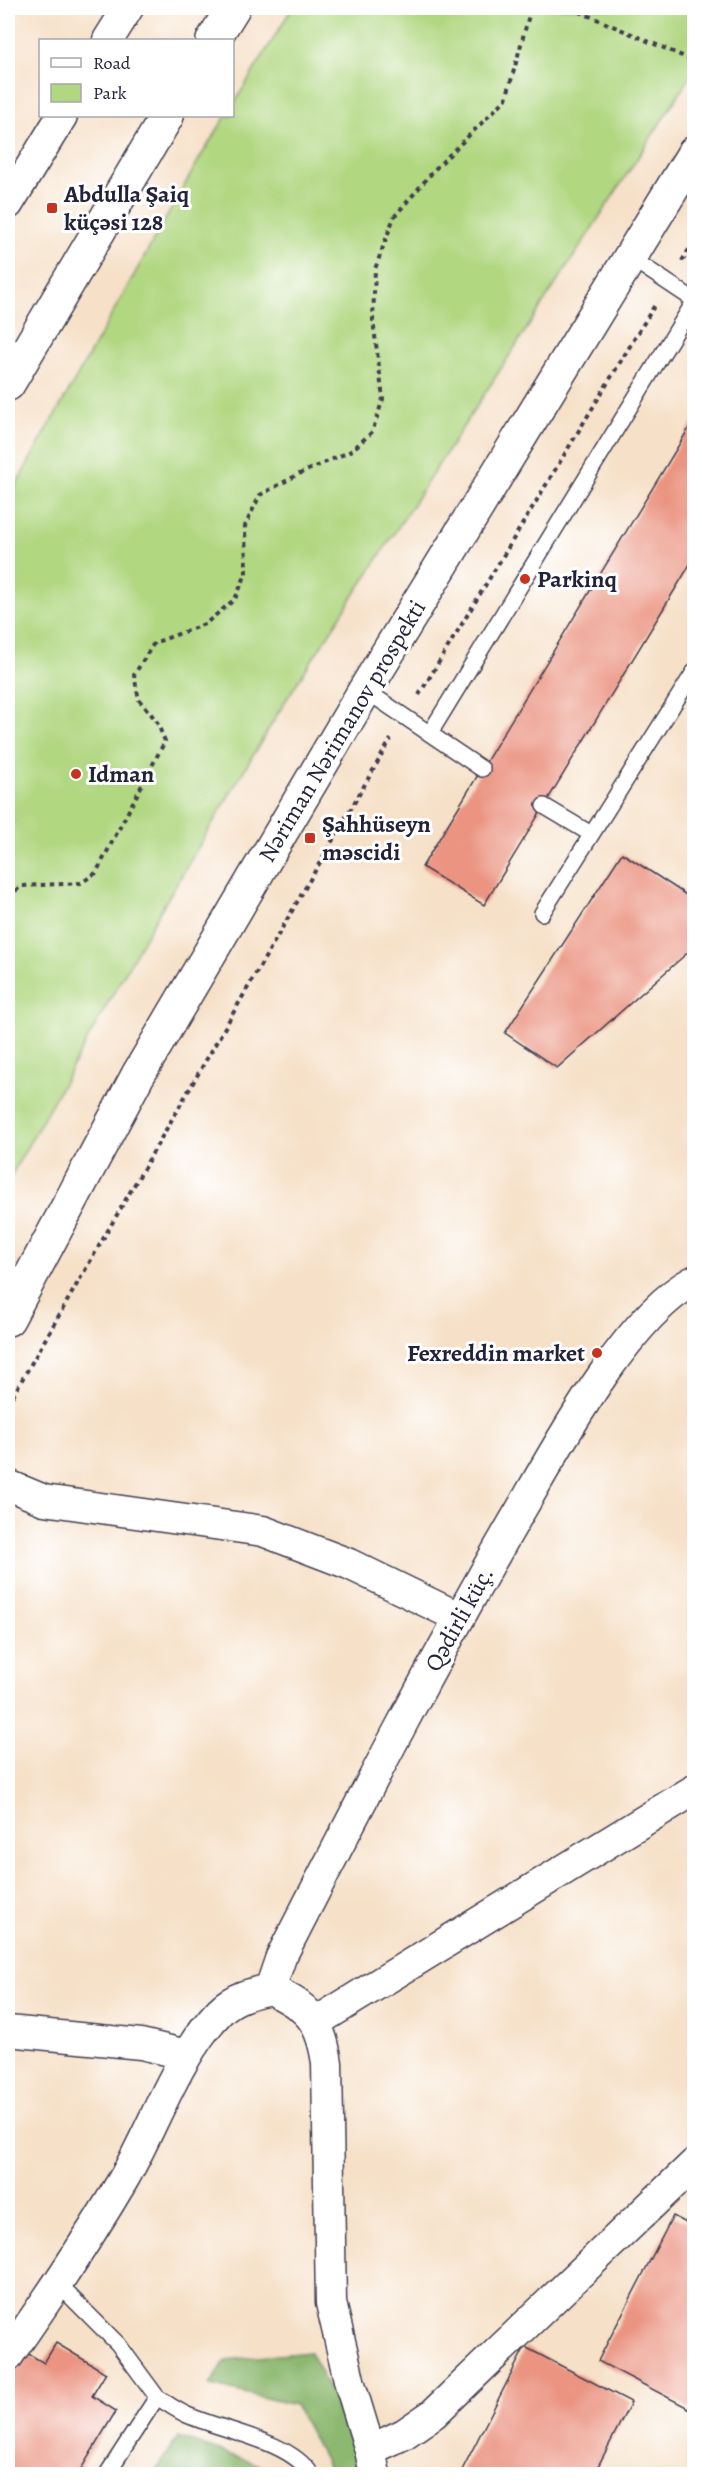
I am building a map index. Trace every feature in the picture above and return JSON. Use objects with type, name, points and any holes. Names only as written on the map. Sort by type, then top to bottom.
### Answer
[{"type":"main road","points":[[214,39],[232,8]]},
{"type":"main road","points":[[8,384],[166,117]]},
{"type":"main road","name":"Nəriman Nərimanov prospekti","points":[[8,1319],[138,1075],[365,690],[694,153]]},
{"type":"main road","points":[[8,1275],[138,1075]]},
{"type":"street","points":[[109,39],[128,8]]},
{"type":"street","points":[[8,204],[61,117]]},
{"type":"street","name":"Qədirli küç.","points":[[270,1989],[281,1957],[458,1617],[571,1423],[617,1357],[658,1307],[694,1281]]},
{"type":"street","points":[[8,1485],[44,1500],[263,1531],[349,1564],[458,1617]]},
{"type":"street","points":[[316,2022],[694,1790]]},
{"type":"street","points":[[8,2356],[58,2284],[123,2179],[188,2055],[221,2010],[242,1995],[270,1989],[297,2002],[316,2022],[323,2038],[327,2063],[331,2303],[350,2384],[373,2462],[404,2434],[433,2414],[694,2164]]},
{"type":"street","points":[[8,2031],[141,2044],[188,2055]]},
{"type":"lane","points":[[429,733],[694,301],[631,258]]},
{"type":"lane","points":[[542,913],[694,672]]},
{"type":"lane","points":[[365,690],[482,769]]},
{"type":"lane","points":[[544,806],[591,834]]},
{"type":"lane","points":[[58,2284],[118,2344],[157,2397],[185,2414],[291,2453],[306,2465],[311,2475]]},
{"type":"lane","points":[[107,2475],[157,2397]]},
{"type":"path","points":[[8,896],[22,886],[81,883],[96,873],[165,741],[156,720],[138,700],[134,675],[154,643],[205,624],[235,599],[246,574],[245,526],[260,495],[299,474],[351,451],[372,432],[382,399],[373,320],[375,268],[394,217],[436,167],[506,99],[531,8]]},
{"type":"path","points":[[571,8],[694,61]]},
{"type":"path","points":[[8,1404],[405,717],[694,241]]},
{"type":"green space","points":[[292,8],[694,8],[694,71],[286,700],[153,923],[8,1181],[8,499],[201,156],[225,117],[234,117],[234,103]]},
{"type":"green space","points":[[310,2352],[331,2393],[363,2474],[332,2474],[295,2405],[210,2385],[226,2360]]},
{"type":"green space","points":[[178,2437],[286,2474],[154,2474]]},
{"type":"building","points":[[694,420],[694,558],[484,905],[422,867]]},
{"type":"building","points":[[622,853],[694,900],[694,947],[557,1068],[505,1033]]},
{"type":"building","points":[[673,2216],[694,2227],[694,2411],[598,2361]]},
{"type":"building","points":[[56,2343],[106,2373],[92,2396],[116,2411],[78,2474],[8,2474],[8,2374],[22,2350],[44,2363]]},
{"type":"building","points":[[525,2347],[631,2402],[594,2474],[460,2474]]},
{"type":"place","name":"Abdulla Şaiq küçəsi 128","points":[[52,208]]},
{"type":"place","name":"Parkinq","points":[[525,579]]},
{"type":"place","name":"Idman","points":[[76,774]]},
{"type":"place","name":"Şahhüseyn məscidi","points":[[310,838]]},
{"type":"place","name":"Fexreddin market","points":[[597,1353]]}]
